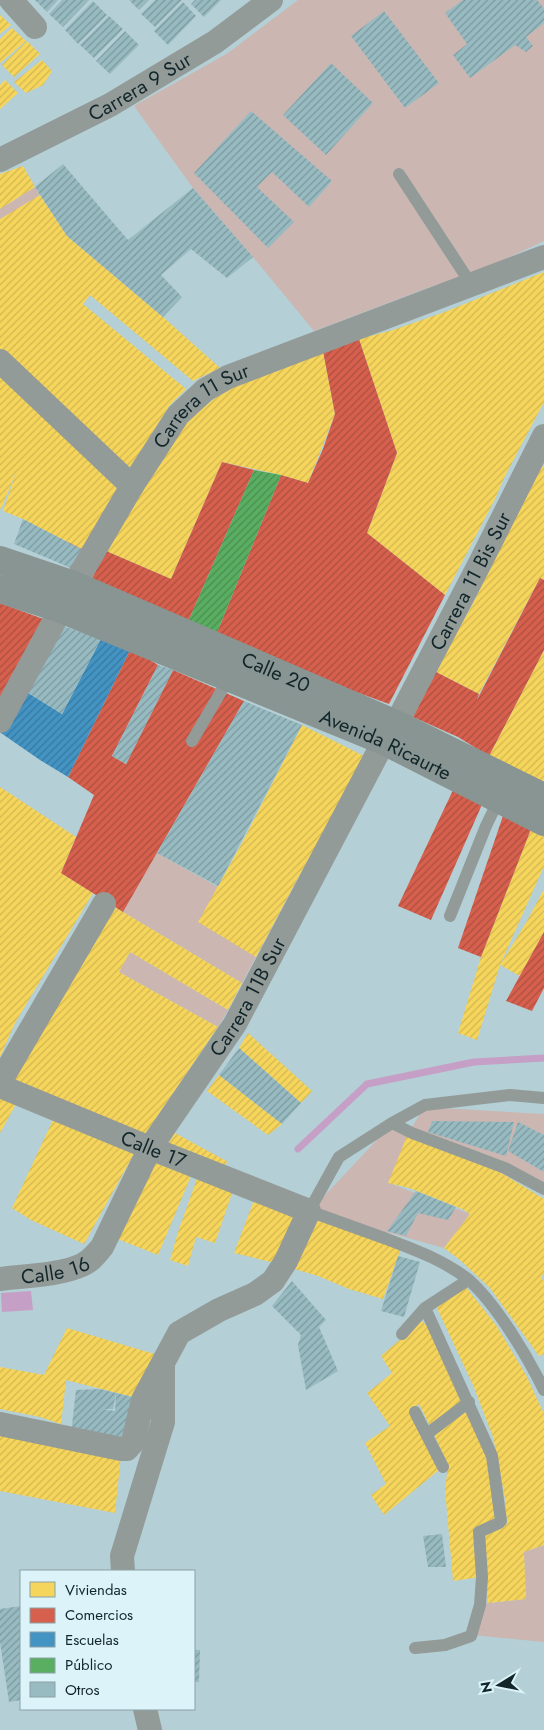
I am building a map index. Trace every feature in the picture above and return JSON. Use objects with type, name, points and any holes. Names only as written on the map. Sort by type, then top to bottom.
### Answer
[{"type":"main road","name":"Calle 20","points":[[0,560],[74,585],[390,732],[544,797]]},
{"type":"main road","name":"Avenida Ricaurte","points":[[0,589],[61,608],[229,678],[390,732],[499,799],[544,822]]},
{"type":"street","points":[[11,0],[36,27]]},
{"type":"street","name":"Carrera 9 Sur","points":[[0,160],[110,105],[215,42],[271,0]]},
{"type":"street","name":"Carrera 11 Sur","points":[[0,721],[61,608],[132,486],[178,415],[205,390],[228,378],[270,361],[544,256]]},
{"type":"street","points":[[0,362],[132,486]]},
{"type":"street","name":"Carrera 11 Bis Sur","points":[[390,732],[541,448]]},
{"type":"street","name":"Carrera 11B Sur","points":[[102,1247],[150,1148],[235,1024],[390,732]]},
{"type":"street","points":[[0,1084],[104,904]]},
{"type":"street","name":"Calle 17","points":[[0,1084],[150,1148],[309,1211]]},
{"type":"street","points":[[0,1424],[127,1449],[133,1442],[143,1400],[179,1333],[219,1310],[255,1294],[273,1282],[286,1261],[309,1211]]},
{"type":"street","name":"Calle 16","points":[[0,1279],[67,1270],[82,1265],[95,1257],[102,1247]]},
{"type":"street","points":[[123,1570],[122,1556],[163,1422],[163,1363]]},
{"type":"street","points":[[145,1710],[150,1730]]},
{"type":"lane","points":[[399,174],[471,284]]},
{"type":"lane","points":[[192,741],[229,678]]},
{"type":"lane","points":[[450,916],[486,826],[499,799]]},
{"type":"lane","points":[[544,1098],[510,1095],[425,1105],[392,1123],[339,1157],[309,1211],[430,1256],[468,1280],[499,1316],[532,1366],[544,1390]]},
{"type":"lane","points":[[392,1123],[412,1133],[505,1168],[544,1189]]},
{"type":"lane","points":[[402,1334],[425,1308],[468,1280]]},
{"type":"lane","points":[[415,1648],[445,1645],[471,1636],[480,1605],[482,1577],[479,1532],[501,1521],[492,1456],[425,1308]]},
{"type":"lane","points":[[427,1434],[469,1402]]},
{"type":"lane","points":[[415,1412],[444,1467]]},
{"type":"shaded area","points":[[298,0],[544,0],[544,241],[482,270],[430,287],[314,331],[193,188],[134,106],[228,53]]},
{"type":"shaded area","points":[[35,187],[40,195],[0,220],[0,209]]},
{"type":"shaded area","points":[[157,853],[276,919],[242,983],[123,912]]},
{"type":"shaded area","points":[[130,952],[228,1010],[218,1027],[119,972]]},
{"type":"shaded area","points":[[424,1107],[544,1114],[544,1187],[500,1172],[389,1183],[470,1214],[444,1248],[310,1211],[392,1124],[407,1136]]},
{"type":"shaded area","points":[[31,1291],[33,1310],[2,1312],[1,1293]]},
{"type":"shaded area","points":[[544,1545],[544,1642],[472,1635],[482,1604],[526,1599],[524,1552]]},
{"type":"building: Viviendas","points":[[0,15],[11,25],[0,34]]},
{"type":"building: Viviendas","points":[[12,28],[26,41],[0,63],[0,39]]},
{"type":"building: Viviendas","points":[[27,41],[40,54],[14,77],[2,65]]},
{"type":"building: Viviendas","points":[[42,60],[52,71],[43,85],[26,93],[14,82]]},
{"type":"building: Viviendas","points":[[5,80],[18,93],[0,109],[0,85]]},
{"type":"building: Viviendas","points":[[23,166],[35,187],[0,209],[0,174]]},
{"type":"building: Viviendas","points":[[40,195],[67,236],[220,368],[193,381],[90,295],[83,304],[186,389],[170,405],[127,473],[0,350],[0,219]]},
{"type":"building: Viviendas","points":[[544,272],[544,402],[445,595],[367,533],[397,453],[359,339],[393,330],[442,313]]},
{"type":"building: Viviendas","points":[[323,351],[335,414],[308,483],[222,462],[171,579],[106,551],[122,522],[186,421],[233,384]]},
{"type":"building: Viviendas","points":[[0,374],[119,490],[87,552],[23,519],[3,511],[17,470],[0,508]]},
{"type":"building: Viviendas","points":[[541,466],[544,467],[544,580],[540,578],[479,694],[436,672],[469,611]]},
{"type":"building: Viviendas","points":[[544,650],[544,782],[489,756]]},
{"type":"building: Viviendas","points":[[302,725],[368,758],[299,876],[256,957],[198,922],[243,841]]},
{"type":"building: Viviendas","points":[[0,787],[76,837],[61,873],[93,893],[15,1023],[0,1057]]},
{"type":"building: Viviendas","points":[[533,824],[544,829],[544,866],[500,965],[477,1040],[458,1033],[481,957]]},
{"type":"building: Viviendas","points":[[544,889],[544,932],[520,976],[500,965]]},
{"type":"building: Viviendas","points":[[108,903],[242,983],[228,1010],[130,952],[119,972],[218,1027],[144,1136],[8,1080]]},
{"type":"building: Viviendas","points":[[248,1033],[312,1091],[301,1103],[239,1048]]},
{"type":"building: Viviendas","points":[[219,1075],[282,1124],[268,1135],[207,1091]]},
{"type":"building: Viviendas","points":[[0,1093],[17,1102],[0,1133]]},
{"type":"building: Viviendas","points":[[53,1120],[135,1152],[84,1244],[31,1220],[12,1208]]},
{"type":"building: Viviendas","points":[[175,1133],[228,1162],[216,1171],[165,1148]]},
{"type":"building: Viviendas","points":[[407,1136],[500,1172],[544,1199],[544,1272],[541,1278],[544,1281],[544,1354],[539,1356],[490,1288],[444,1248],[470,1214],[409,1188],[388,1183]]},
{"type":"building: Viviendas","points":[[153,1162],[191,1176],[158,1255],[115,1238]]},
{"type":"building: Viviendas","points":[[199,1173],[234,1187],[215,1243],[196,1237],[188,1266],[170,1260]]},
{"type":"building: Viviendas","points":[[256,1195],[302,1213],[275,1263],[234,1253]]},
{"type":"building: Viviendas","points":[[312,1217],[401,1248],[383,1299],[288,1267]]},
{"type":"building: Viviendas","points":[[465,1286],[496,1325],[526,1375],[544,1414],[544,1545],[524,1552],[526,1599],[488,1603],[480,1534],[507,1524],[505,1499],[493,1437],[473,1385],[436,1306]]},
{"type":"building: Viviendas","points":[[422,1321],[432,1331],[464,1402],[430,1426],[419,1404],[409,1412],[439,1470],[384,1515],[371,1495],[386,1484],[365,1443],[390,1426],[367,1393],[392,1373],[381,1356]]},
{"type":"building: Viviendas","points":[[67,1328],[161,1356],[137,1398],[66,1380],[61,1424],[40,1417],[0,1409],[0,1367],[44,1375]]},
{"type":"building: Viviendas","points":[[467,1411],[487,1458],[496,1522],[476,1529],[480,1577],[453,1581],[445,1489],[448,1466],[433,1432]]},
{"type":"building: Viviendas","points":[[0,1432],[121,1455],[115,1513],[0,1491]]},
{"type":"building: Comercios","points":[[359,339],[397,453],[367,533],[445,595],[389,704],[214,640],[281,475],[308,483],[323,449],[335,414],[323,351]]},
{"type":"building: Comercios","points":[[222,462],[254,470],[185,629],[88,586],[106,551],[171,579]]},
{"type":"building: Comercios","points":[[68,542],[87,552],[76,570],[60,563]]},
{"type":"building: Comercios","points":[[540,578],[544,580],[544,650],[489,756],[458,737],[413,717],[436,672],[479,694],[477,700]]},
{"type":"building: Comercios","points":[[0,603],[46,620],[0,703]]},
{"type":"building: Comercios","points":[[131,648],[158,665],[112,756],[126,764],[173,670],[244,701],[123,912],[61,873],[94,795],[68,777]]},
{"type":"building: Comercios","points":[[455,786],[484,800],[431,920],[398,906]]},
{"type":"building: Comercios","points":[[505,810],[533,824],[481,957],[458,948]]},
{"type":"building: Comercios","points":[[544,932],[544,988],[532,1011],[506,1001]]},
{"type":"building: Escuelas","points":[[101,639],[131,648],[68,777],[1,733],[25,691],[62,714]]},
{"type":"building: Público","points":[[254,470],[281,475],[214,640],[185,629]]},
{"type":"building: Otros","points":[[35,0],[58,0],[47,12]]},
{"type":"building: Otros","points":[[62,0],[89,0],[63,27],[49,14]]},
{"type":"building: Otros","points":[[129,0],[149,0],[139,10]]},
{"type":"building: Otros","points":[[155,0],[182,0],[155,27],[141,14]]},
{"type":"building: Otros","points":[[195,0],[221,0],[204,17],[191,4]]},
{"type":"building: Otros","points":[[463,0],[537,0],[544,9],[544,23],[526,37],[533,46],[526,52],[515,45],[470,78],[453,55],[467,44],[445,13]]},
{"type":"building: Otros","points":[[93,1],[107,15],[78,44],[65,30]]},
{"type":"building: Otros","points":[[183,2],[196,16],[168,45],[154,31]]},
{"type":"building: Otros","points":[[384,11],[439,83],[405,108],[351,36]]},
{"type":"building: Otros","points":[[109,16],[123,29],[94,58],[80,45]]},
{"type":"building: Otros","points":[[125,31],[139,45],[110,74],[96,61]]},
{"type":"building: Otros","points":[[331,63],[373,103],[326,155],[283,115]]},
{"type":"building: Otros","points":[[251,111],[332,181],[309,207],[272,172],[257,187],[294,222],[268,248],[194,173]]},
{"type":"building: Otros","points":[[63,164],[128,240],[193,188],[253,257],[227,278],[191,249],[161,275],[182,297],[163,317],[67,236],[35,187]]},
{"type":"building: Otros","points":[[23,519],[87,552],[76,570],[14,544]]},
{"type":"building: Otros","points":[[60,625],[101,639],[62,714],[25,691]]},
{"type":"building: Otros","points":[[158,665],[173,670],[126,764],[112,756]]},
{"type":"building: Otros","points":[[244,701],[302,725],[218,886],[157,853]]},
{"type":"building: Otros","points":[[239,1048],[301,1103],[282,1124],[219,1075]]},
{"type":"building: Otros","points":[[432,1121],[514,1122],[506,1156],[428,1132]]},
{"type":"building: Otros","points":[[518,1122],[544,1135],[544,1172],[508,1151]]},
{"type":"building: Otros","points":[[416,1191],[456,1207],[448,1220],[418,1213],[406,1236],[387,1231]]},
{"type":"building: Otros","points":[[398,1256],[420,1262],[404,1317],[381,1311]]},
{"type":"building: Otros","points":[[292,1281],[326,1320],[319,1327],[338,1371],[306,1390],[298,1345],[301,1335],[272,1306]]},
{"type":"building: Otros","points":[[100,1389],[137,1398],[124,1439],[71,1434],[76,1390]],"holes":[[[116,1393],[115,1411],[102,1409],[113,1409]]]},
{"type":"building: Otros","points":[[442,1534],[446,1567],[428,1567],[423,1536]]},
{"type":"building: Otros","points":[[20,1606],[20,1700],[9,1702],[0,1642],[0,1609]]},
{"type":"building: Otros","points":[[195,1650],[200,1650],[199,1682],[195,1682]]},
{"type":"waterway","points":[[298,1149],[367,1084],[474,1062],[544,1058]]}]
